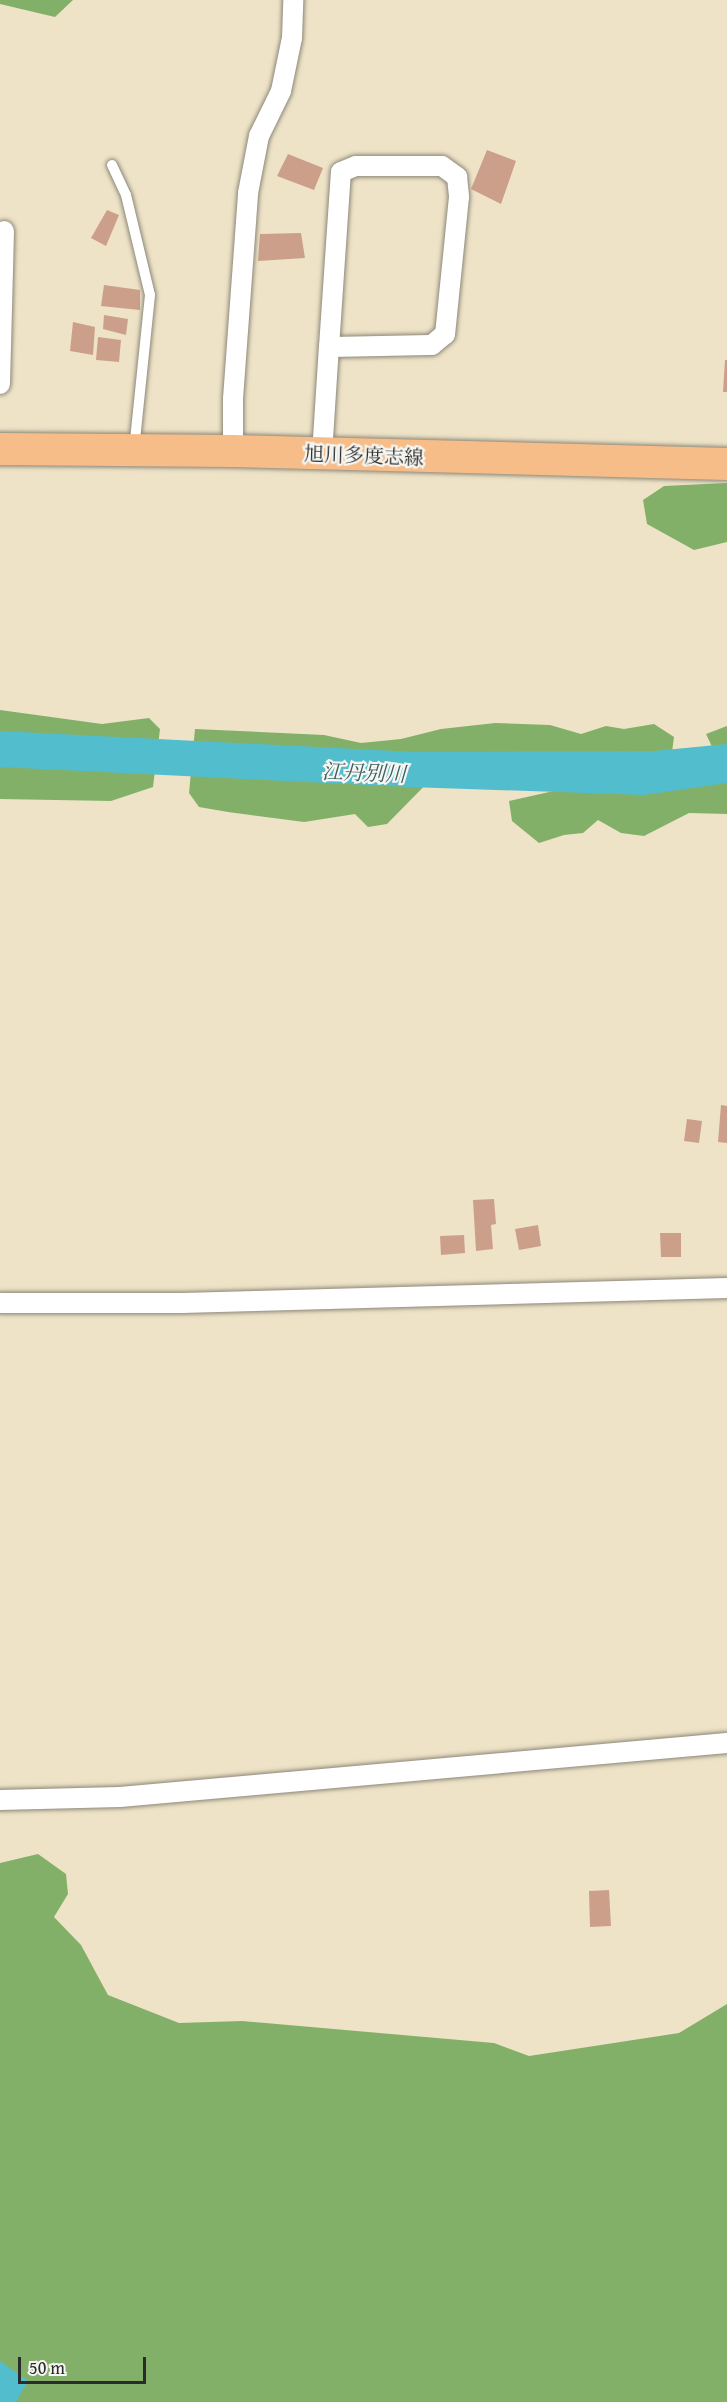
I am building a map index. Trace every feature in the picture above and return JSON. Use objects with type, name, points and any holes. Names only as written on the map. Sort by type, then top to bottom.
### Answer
[{"type":"main road","name":"旭川多度志線","points":[[0,449],[233,451],[727,464]]},
{"type":"street","points":[[233,451],[233,399],[248,194],[259,136],[281,91],[292,38],[292,0]]},
{"type":"street","points":[[322,454],[329,347],[341,172],[356,166],[442,166],[457,177],[459,197],[445,334],[432,345],[329,347]]},
{"type":"street","points":[[0,384],[4,231]]},
{"type":"street","points":[[0,1303],[182,1303],[727,1288]]},
{"type":"street","points":[[0,1800],[120,1797],[727,1743]]},
{"type":"lane","points":[[112,165],[126,195],[150,294],[134,450]]},
{"type":"green space","points":[[0,0],[73,0],[55,17],[0,4]]},
{"type":"green space","points":[[727,483],[727,542],[694,550],[647,524],[643,500],[664,486]]},
{"type":"green space","points":[[0,710],[102,724],[149,718],[160,729],[153,787],[111,801],[0,799]]},
{"type":"green space","points":[[495,723],[550,725],[581,734],[606,726],[624,729],[654,724],[674,737],[671,760],[442,768],[387,824],[368,827],[355,814],[304,822],[199,807],[189,793],[195,729],[324,735],[361,743],[401,739],[441,729]]},
{"type":"green space","points":[[727,726],[727,750],[714,751],[706,734]]},
{"type":"green space","points":[[727,771],[727,814],[689,813],[644,836],[621,833],[598,820],[583,833],[564,835],[539,843],[512,821],[509,801],[567,788]]},
{"type":"green space","points":[[38,1854],[66,1874],[68,1894],[54,1917],[81,1945],[108,1995],[179,2023],[242,2021],[494,2043],[529,2056],[679,2033],[727,2004],[727,2402],[14,2402],[0,2368],[0,1863]]},
{"type":"water","name":"江丹別川","points":[[0,731],[415,752],[654,751],[727,744],[727,783],[644,795],[410,787],[0,767]]},
{"type":"water","points":[[0,2361],[28,2381],[16,2402],[0,2402]]},
{"type":"building","points":[[487,150],[516,161],[501,204],[471,189]]},
{"type":"building","points":[[288,154],[323,168],[314,190],[277,176]]},
{"type":"building","points":[[107,210],[119,215],[106,246],[91,238]]},
{"type":"building","points":[[301,233],[305,258],[258,261],[260,234]]},
{"type":"building","points":[[104,285],[140,290],[140,310],[101,306]]},
{"type":"building","points":[[104,315],[128,319],[126,335],[103,329]]},
{"type":"building","points":[[73,322],[95,327],[93,355],[70,351]]},
{"type":"building","points":[[98,337],[121,340],[119,362],[96,360]]},
{"type":"building","points":[[725,360],[727,360],[727,392],[723,392]]},
{"type":"building","points":[[721,1105],[727,1106],[727,1143],[718,1142]]},
{"type":"building","points":[[687,1119],[702,1121],[699,1143],[684,1141]]},
{"type":"building","points":[[494,1199],[496,1224],[491,1225],[493,1249],[476,1251],[473,1200]]},
{"type":"building","points":[[538,1225],[541,1246],[519,1250],[515,1229]]},
{"type":"building","points":[[660,1233],[681,1233],[681,1257],[661,1257]]},
{"type":"building","points":[[464,1235],[465,1253],[441,1255],[440,1236]]},
{"type":"building","points":[[609,1890],[611,1926],[590,1927],[589,1891]]}]
